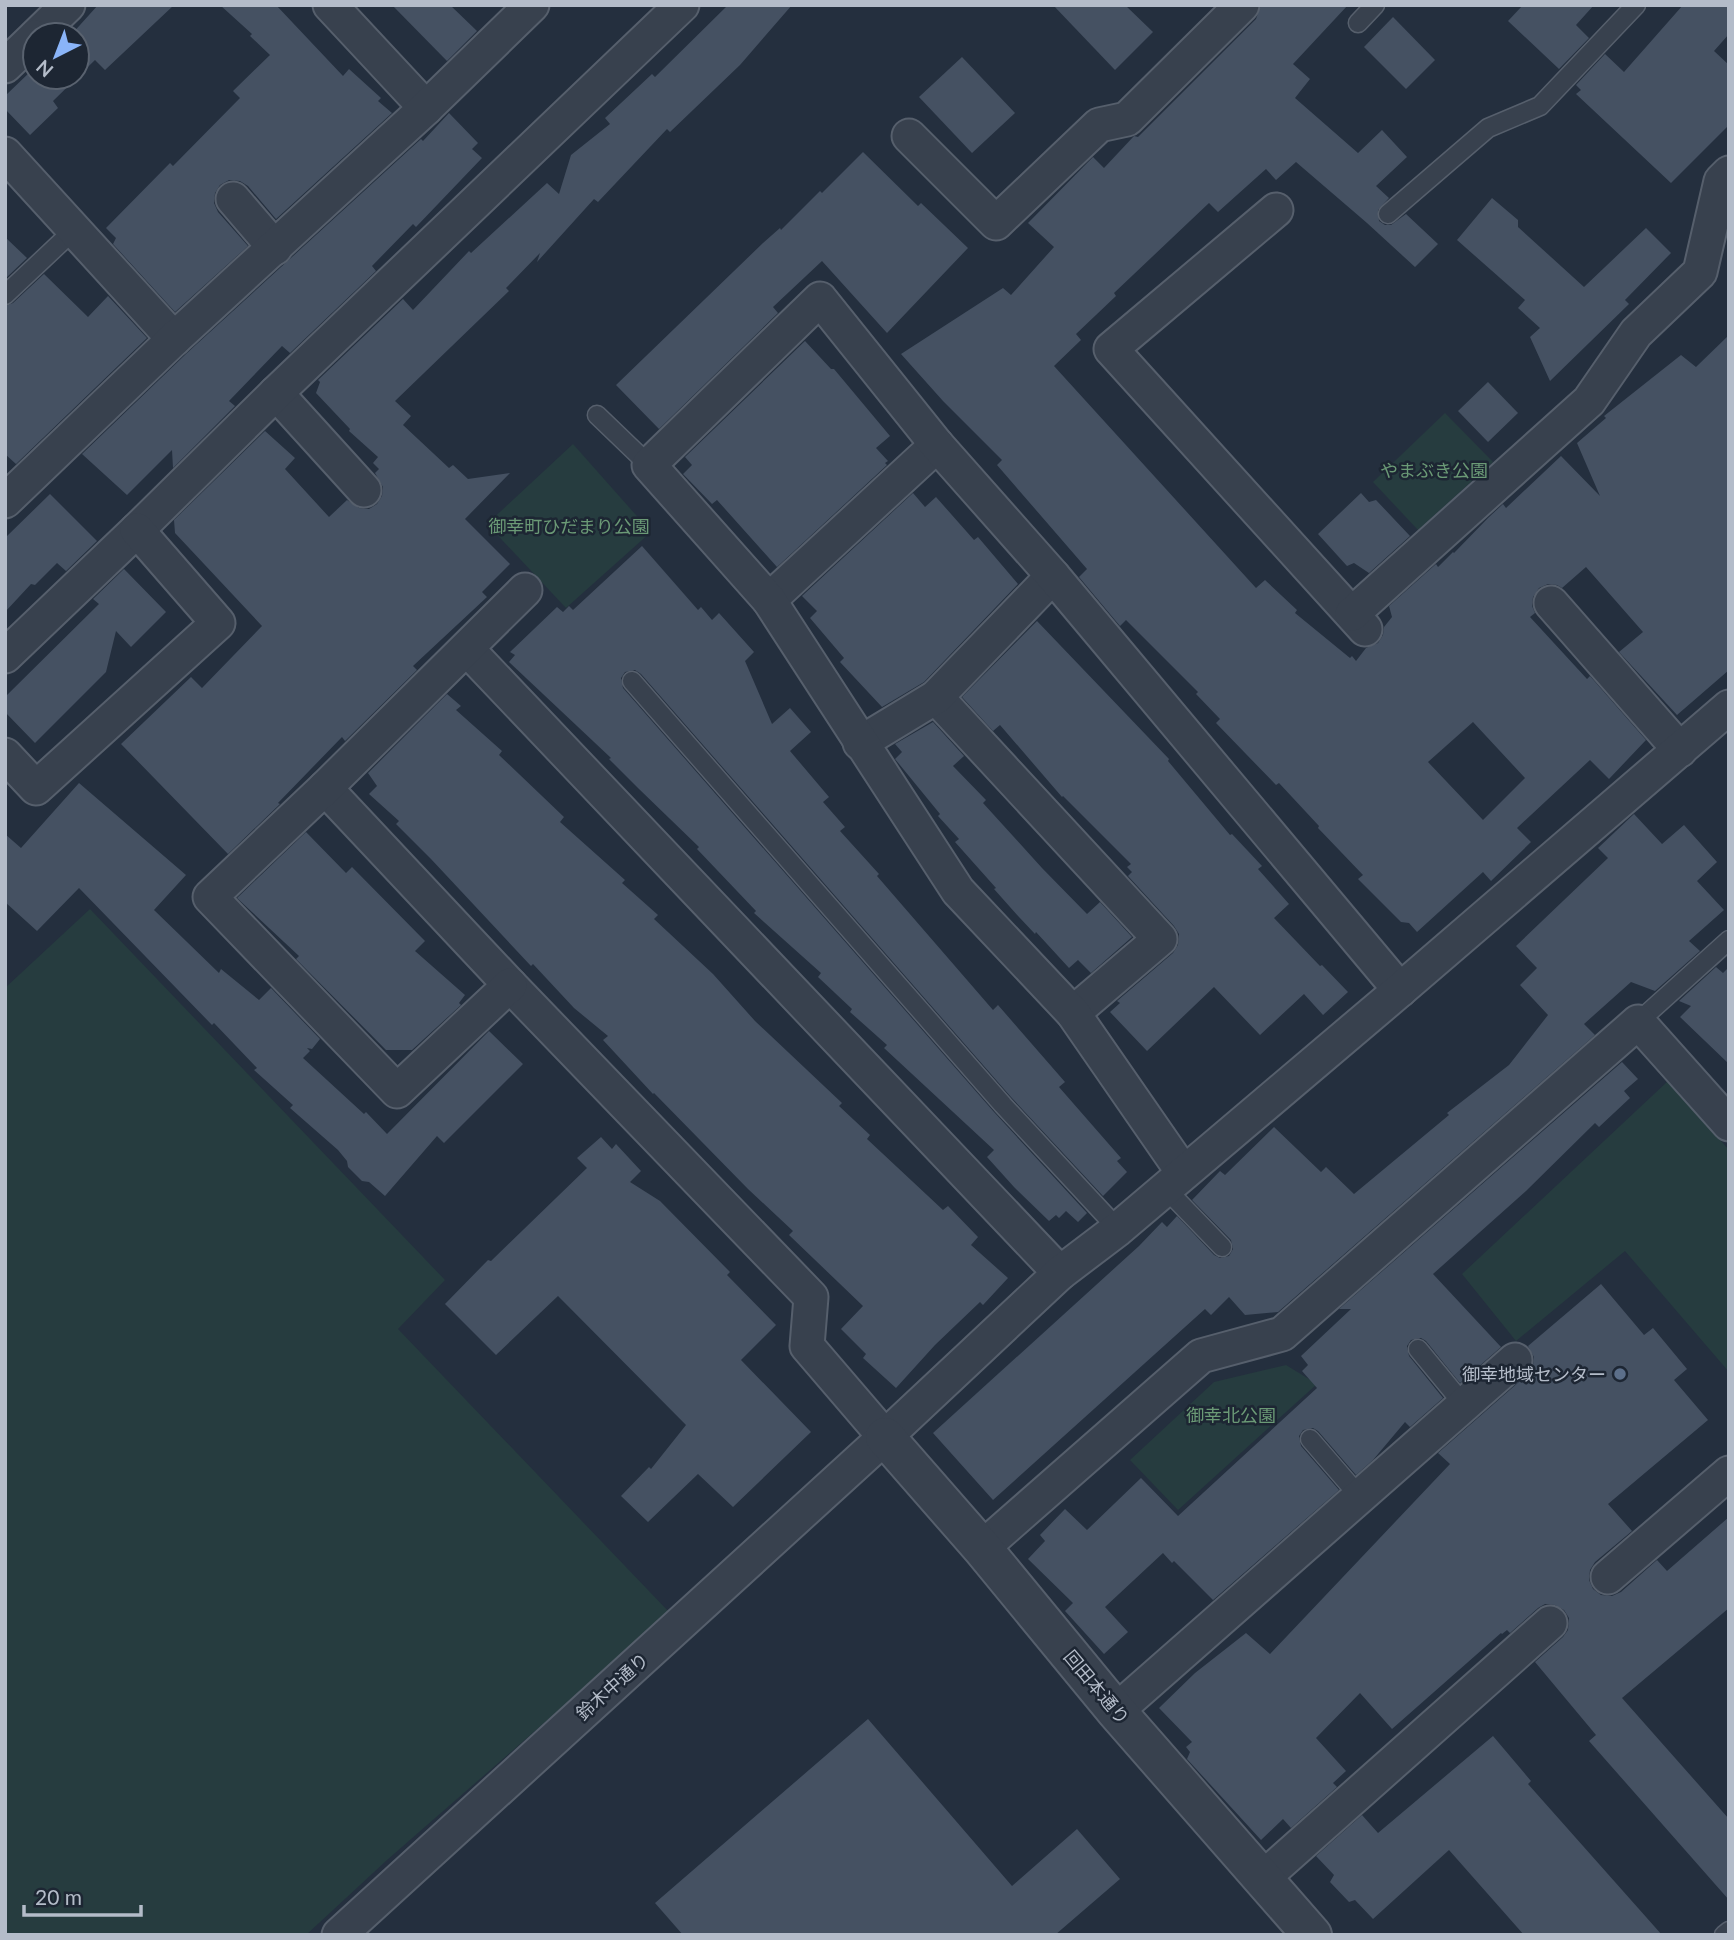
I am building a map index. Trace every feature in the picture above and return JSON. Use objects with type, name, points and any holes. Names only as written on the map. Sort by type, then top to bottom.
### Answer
[{"type":"street","points":[[51,21],[68,5]]},
{"type":"street","points":[[330,5],[426,108]]},
{"type":"street","points":[[5,501],[174,340],[426,108],[532,5]]},
{"type":"street","points":[[5,656],[682,5]]},
{"type":"street","points":[[909,136],[996,223],[1099,125],[1127,119],[1242,5]]},
{"type":"street","points":[[5,66],[21,51]]},
{"type":"street","points":[[5,154],[174,340]]},
{"type":"street","points":[[1276,210],[1111,349],[1358,621],[1589,401],[1636,333],[1700,272],[1721,181],[1729,173]]},
{"type":"street","points":[[233,199],[275,248]]},
{"type":"street","points":[[1174,1180],[1073,1013],[958,891],[769,600],[649,465],[820,299],[937,445],[1054,576],[1400,990]]},
{"type":"street","points":[[276,393],[364,490]]},
{"type":"street","points":[[769,600],[937,445]]},
{"type":"street","points":[[5,755],[36,788],[218,623],[137,530]]},
{"type":"street","points":[[860,743],[936,697],[1054,576]]},
{"type":"street","points":[[510,985],[397,1091],[210,897],[325,788],[525,590]]},
{"type":"street","points":[[1551,603],[1680,750]]},
{"type":"street","points":[[467,649],[1060,1273]]},
{"type":"street","points":[[936,697],[1160,939],[1073,1013]]},
{"type":"street","name":"鈴木中通り","points":[[339,1935],[885,1437],[1060,1273],[1118,1229],[1729,707]]},
{"type":"street","points":[[325,788],[510,985],[811,1297],[807,1346],[885,1437]]},
{"type":"street","points":[[982,1549],[1201,1356],[1282,1334],[1638,1022],[1729,1124]]},
{"type":"street","points":[[1116,1711],[1515,1360]]},
{"type":"street","name":"回田本通り","points":[[885,1437],[1116,1711],[1312,1935]]},
{"type":"street","points":[[1608,1577],[1729,1473]]},
{"type":"street","points":[[1263,1878],[1550,1623]]},
{"type":"lane","points":[[1358,23],[1375,5]]},
{"type":"lane","points":[[1388,214],[1488,128],[1540,106],[1636,5]]},
{"type":"lane","points":[[5,295],[74,230]]},
{"type":"lane","points":[[597,415],[649,465]]},
{"type":"lane","points":[[632,681],[1003,1105],[1118,1229]]},
{"type":"lane","points":[[1638,1022],[1729,940]]},
{"type":"lane","points":[[1174,1180],[1222,1247]]},
{"type":"lane","points":[[1418,1349],[1464,1405]]},
{"type":"lane","points":[[1310,1439],[1360,1497]]},
{"type":"lane","points":[[1724,1935],[1729,1931]]},
{"type":"green space","name":"やまぶき公園","points":[[1445,413],[1493,462],[1418,530],[1373,482]]},
{"type":"green space","name":"御幸町ひだまり公園","points":[[573,444],[651,532],[566,608],[487,524]]},
{"type":"green space","points":[[90,909],[445,1280],[398,1329],[670,1613],[387,1860],[306,1935],[5,1935],[5,988]]},
{"type":"green space","points":[[1668,1081],[1729,1150],[1729,1372],[1625,1251],[1516,1341],[1462,1274]]},
{"type":"green space","name":"御幸北公園","points":[[1286,1365],[1317,1384],[1178,1510],[1130,1460],[1214,1382]]},
{"type":"building","points":[[98,5],[174,5],[105,70],[95,60],[91,64],[91,21],[84,21]]},
{"type":"building","points":[[220,5],[276,5],[343,76],[349,69],[381,98],[378,101],[392,113],[276,219],[248,186],[240,181],[229,180],[220,185],[215,193],[214,203],[218,212],[248,246],[175,312],[113,244],[116,238],[106,228],[170,163],[173,166],[240,98],[233,91],[270,55],[250,36],[252,34]]},
{"type":"building","points":[[392,5],[450,5],[477,31],[447,61]]},
{"type":"building","points":[[728,5],[792,5],[740,65],[670,132],[667,129],[598,202],[594,199],[537,262],[540,253],[506,288],[509,291],[395,401],[411,416],[403,425],[449,468],[453,465],[468,479],[510,473],[465,519],[510,564],[482,592],[487,597],[413,666],[417,670],[345,741],[342,737],[278,803],[280,804],[228,854],[121,744],[191,677],[202,688],[262,626],[175,533],[174,520],[265,431],[295,458],[285,469],[329,517],[347,500],[359,508],[369,509],[377,504],[383,487],[375,473],[379,469],[373,463],[378,457],[349,431],[316,393],[320,382],[318,380],[403,299],[413,310],[469,251],[471,253],[547,183],[559,194],[571,155],[610,124],[605,118],[652,74],[655,77]]},
{"type":"building","points":[[1053,5],[1125,5],[1153,32],[1115,70]]},
{"type":"building","points":[[1261,5],[1348,5],[1293,64],[1310,79],[1295,98],[1358,153],[1382,130],[1407,157],[1376,186],[1389,198],[1378,210],[1379,221],[1391,225],[1406,214],[1438,244],[1415,267],[1296,162],[1276,180],[1266,169],[1218,212],[1209,203],[1114,293],[1116,296],[1076,334],[1081,340],[1054,366],[1256,588],[1265,580],[1297,610],[1295,613],[1350,658],[1352,656],[1356,661],[1366,648],[1378,643],[1384,627],[1392,617],[1389,606],[1436,564],[1438,567],[1454,553],[1503,504],[1506,508],[1561,456],[1600,496],[1577,443],[1606,418],[1604,416],[1681,355],[1696,367],[1729,335],[1729,670],[1677,715],[1619,652],[1643,632],[1586,567],[1562,588],[1548,584],[1539,588],[1533,597],[1532,606],[1535,613],[1530,617],[1587,679],[1590,676],[1646,740],[1609,779],[1590,760],[1517,828],[1531,842],[1491,881],[1483,872],[1417,932],[1409,923],[1401,922],[1358,879],[1363,875],[1319,826],[1279,783],[1276,785],[1216,723],[1220,719],[1196,694],[1198,692],[1126,620],[1120,626],[1079,577],[1087,569],[997,465],[1002,460],[901,354],[1003,288],[1011,295],[1054,247],[1028,223],[1093,157],[1104,168],[1256,19]],"holes":[[[1473,722],[1525,778],[1483,820],[1428,762]]]},
{"type":"building","points":[[1523,5],[1594,5],[1576,25],[1589,38],[1559,69],[1508,21]]},
{"type":"building","points":[[1683,5],[1729,5],[1729,34],[1714,51],[1729,65],[1729,125],[1671,183],[1576,94],[1581,90],[1576,85],[1605,54],[1624,72]]},
{"type":"building","points":[[1393,17],[1435,60],[1406,89],[1364,47]]},
{"type":"building","points":[[962,57],[1015,113],[972,153],[919,97]]},
{"type":"building","points":[[21,81],[21,91],[63,91],[53,101],[58,108],[30,135],[5,109],[5,96]]},
{"type":"building","points":[[449,113],[478,143],[472,149],[482,158],[416,227],[413,224],[372,266],[376,271],[290,353],[282,346],[229,401],[235,406],[173,468],[172,450],[127,495],[82,454],[187,353],[421,139],[423,141]]},
{"type":"building","points":[[863,152],[918,206],[921,203],[968,248],[887,333],[822,261],[773,307],[778,313],[659,429],[616,385],[763,243],[780,228],[781,230],[820,191],[822,193]]},
{"type":"building","points":[[1492,198],[1518,220],[1518,227],[1584,287],[1646,228],[1671,253],[1625,300],[1629,304],[1550,381],[1530,337],[1540,328],[1518,308],[1525,300],[1457,240]]},
{"type":"building","points":[[5,237],[27,258],[5,279]]},
{"type":"building","points":[[44,274],[88,317],[108,296],[147,338],[16,464],[5,454],[5,306],[13,303]]},
{"type":"building","points":[[805,341],[834,369],[890,436],[876,448],[888,461],[885,463],[887,465],[777,567],[717,500],[712,504],[683,474],[692,465],[685,457]]},
{"type":"building","points":[[1488,382],[1518,413],[1488,442],[1458,411]]},
{"type":"building","points":[[913,493],[925,507],[936,497],[974,540],[978,537],[1018,584],[924,682],[882,707],[840,662],[844,658],[810,618],[817,611],[802,596]]},
{"type":"building","points":[[1361,493],[1369,502],[1376,500],[1410,536],[1369,573],[1354,563],[1347,566],[1318,534]]},
{"type":"building","points":[[50,494],[97,541],[66,571],[57,563],[35,585],[31,584],[5,612],[5,538]]},
{"type":"building","points":[[642,546],[698,610],[701,607],[712,620],[719,613],[754,652],[745,661],[772,724],[790,708],[811,732],[790,751],[829,797],[823,802],[845,827],[840,831],[993,1010],[998,1005],[1065,1082],[1059,1087],[1121,1158],[1117,1161],[1127,1172],[1103,1196],[1011,1097],[641,674],[635,670],[625,672],[621,678],[623,688],[994,1112],[1087,1213],[1078,1222],[1066,1211],[1059,1218],[1056,1215],[1049,1221],[1014,1187],[987,1157],[994,1150],[884,1048],[887,1045],[850,1012],[852,1009],[818,977],[821,973],[754,913],[756,911],[697,849],[699,847],[609,759],[611,758],[509,662],[515,655],[510,652],[557,607],[563,612],[569,606],[573,610]]},
{"type":"building","points":[[124,569],[166,612],[131,647],[116,631],[106,672],[35,743],[5,712],[5,697],[99,604],[93,599]]},
{"type":"building","points":[[1037,621],[1169,759],[1230,835],[1232,834],[1262,866],[1258,869],[1289,904],[1274,918],[1348,992],[1323,1015],[1304,994],[1260,1035],[1214,987],[1147,1051],[1110,1012],[1120,1003],[1117,1001],[1173,953],[1178,945],[1179,934],[1128,876],[1132,872],[1127,867],[1131,864],[1062,797],[1000,725],[993,731],[962,697]]},
{"type":"building","points":[[447,694],[461,706],[456,710],[502,751],[499,755],[564,817],[560,822],[625,880],[622,883],[658,915],[654,919],[713,974],[755,1021],[842,1103],[839,1106],[870,1135],[867,1139],[943,1210],[948,1206],[978,1237],[971,1245],[1008,1278],[983,1305],[980,1302],[935,1345],[896,1388],[863,1358],[866,1354],[841,1329],[863,1306],[789,1235],[793,1231],[653,1094],[603,1040],[608,1036],[574,1008],[533,964],[531,966],[396,824],[399,821],[369,794],[377,786],[368,773]]},
{"type":"building","points":[[933,722],[964,756],[953,766],[986,800],[983,803],[1042,868],[1087,914],[1100,902],[1132,937],[1091,973],[1078,960],[1069,968],[1019,917],[955,842],[959,839],[895,759],[902,752],[895,744]]},
{"type":"building","points":[[79,783],[186,875],[154,910],[219,973],[221,969],[259,1000],[271,988],[320,1039],[312,1049],[307,1048],[310,1051],[303,1058],[364,1114],[366,1112],[387,1134],[489,1031],[523,1064],[444,1143],[437,1136],[385,1196],[369,1182],[362,1181],[348,1167],[347,1161],[338,1150],[290,1108],[293,1105],[254,1070],[257,1068],[214,1023],[212,1025],[79,888],[37,931],[5,902],[5,834],[21,848]]},
{"type":"building","points":[[1634,814],[1662,844],[1684,825],[1717,862],[1697,881],[1724,910],[1689,941],[1700,951],[1655,991],[1631,982],[1584,1024],[1595,1035],[1278,1312],[1245,1315],[1229,1297],[1211,1315],[1205,1309],[993,1500],[933,1433],[1162,1222],[1167,1227],[1177,1216],[1214,1255],[1220,1258],[1229,1256],[1233,1249],[1231,1240],[1192,1200],[1220,1171],[1225,1175],[1274,1127],[1321,1172],[1326,1167],[1354,1194],[1449,1115],[1447,1113],[1509,1065],[1548,1015],[1520,985],[1537,968],[1516,946],[1608,858],[1598,848]]},
{"type":"building","points":[[306,832],[346,873],[352,867],[425,941],[415,951],[465,995],[459,1003],[461,1005],[412,1050],[386,1050],[296,959],[299,956],[237,898]]},
{"type":"building","points":[[1716,967],[1723,973],[1729,967],[1729,1064],[1680,1017],[1691,1006],[1679,1001]]},
{"type":"building","points":[[1622,1062],[1638,1079],[1624,1091],[1630,1098],[1599,1127],[1595,1123],[1526,1191],[1433,1274],[1501,1347],[1460,1383],[1426,1341],[1421,1338],[1411,1340],[1407,1346],[1409,1356],[1443,1398],[1410,1427],[1405,1422],[1373,1460],[1356,1475],[1318,1431],[1313,1428],[1303,1430],[1299,1436],[1301,1446],[1339,1490],[1213,1600],[1163,1553],[1105,1607],[1128,1632],[1104,1654],[1065,1611],[1073,1603],[1028,1559],[1045,1541],[1040,1535],[1065,1509],[1087,1530],[1141,1478],[1178,1516],[1317,1388],[1302,1371],[1308,1365],[1301,1356],[1351,1309],[1339,1309]]},
{"type":"building","points":[[601,1137],[612,1149],[616,1144],[641,1171],[630,1182],[660,1201],[730,1272],[727,1275],[776,1325],[741,1360],[811,1432],[733,1507],[698,1474],[648,1522],[621,1496],[649,1467],[651,1469],[686,1425],[558,1296],[496,1355],[445,1304],[587,1168],[577,1158]]},
{"type":"building","points":[[1601,1284],[1644,1335],[1653,1328],[1687,1369],[1674,1380],[1708,1420],[1608,1504],[1632,1531],[1595,1562],[1590,1570],[1589,1580],[1593,1589],[1601,1595],[1612,1596],[1621,1592],[1657,1560],[1667,1571],[1729,1517],[1729,1608],[1622,1698],[1729,1819],[1729,1900],[1589,1741],[1596,1735],[1535,1662],[1568,1630],[1569,1618],[1564,1610],[1555,1605],[1545,1604],[1510,1633],[1507,1630],[1501,1633],[1392,1729],[1360,1693],[1316,1738],[1346,1771],[1333,1783],[1337,1787],[1291,1828],[1283,1819],[1261,1840],[1187,1759],[1190,1752],[1186,1747],[1192,1742],[1159,1708],[1195,1673],[1246,1633],[1270,1654],[1450,1464],[1438,1453],[1528,1374],[1534,1357],[1528,1346]]},
{"type":"building","points":[[868,1719],[1012,1886],[1077,1829],[1120,1879],[1055,1935],[683,1935],[655,1903]]},
{"type":"building","points":[[1493,1736],[1531,1781],[1528,1784],[1662,1935],[1524,1935],[1449,1850],[1373,1919],[1355,1900],[1349,1902],[1330,1882],[1334,1875],[1316,1856],[1362,1815],[1378,1833]]},
{"type":"place","name":"御幸地域センター","points":[[1620,1374]]}]
